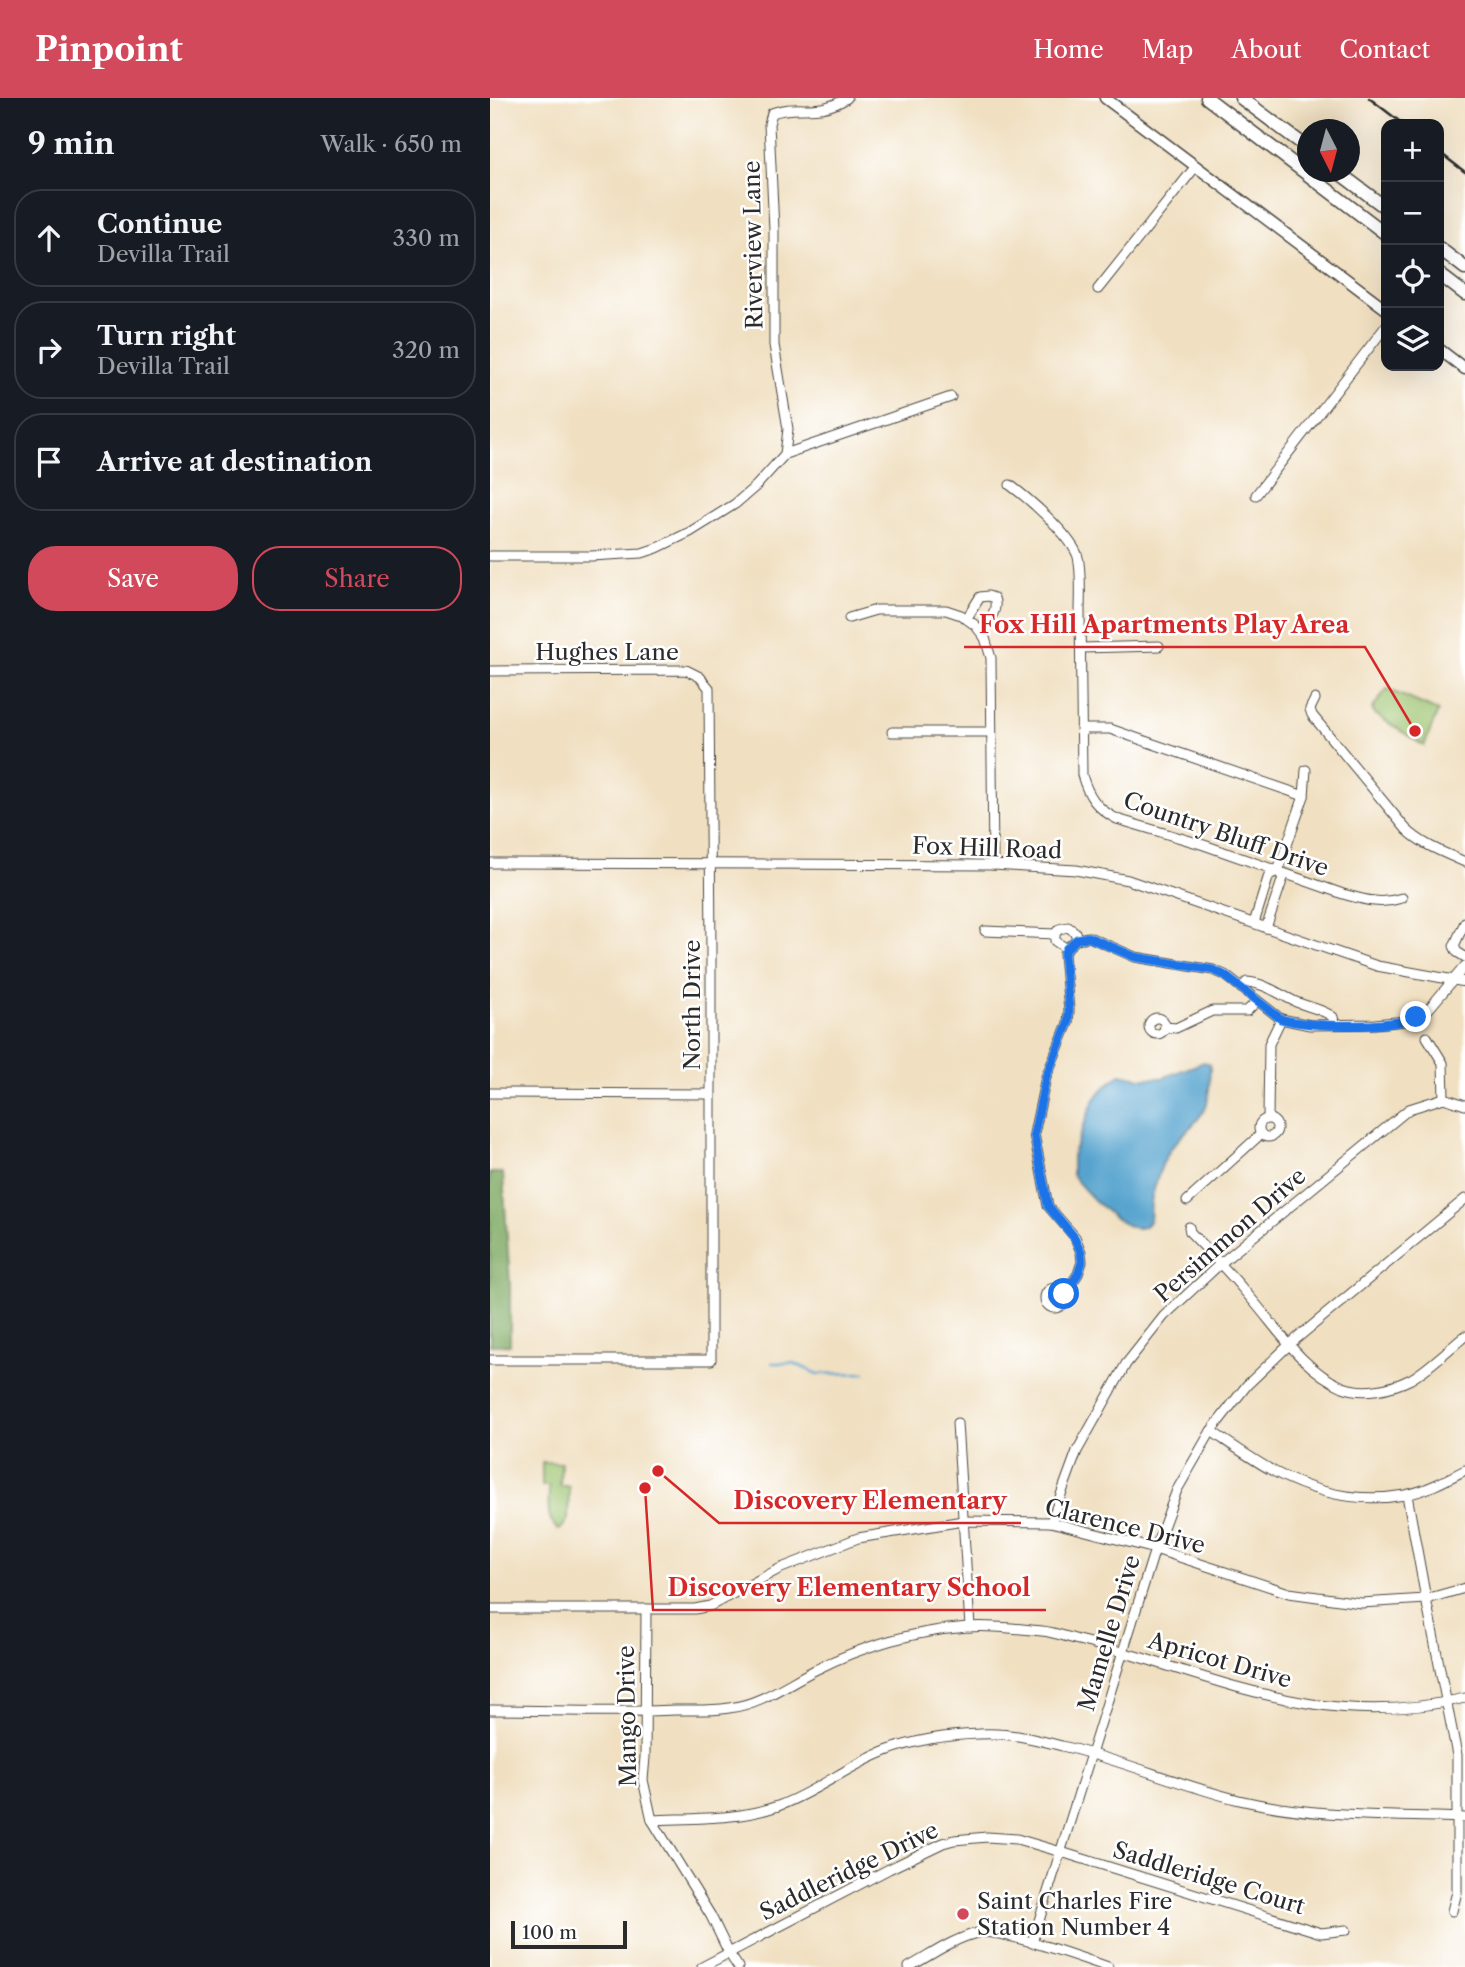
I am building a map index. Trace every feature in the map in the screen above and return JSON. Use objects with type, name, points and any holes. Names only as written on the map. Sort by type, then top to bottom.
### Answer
[{"type":"highway","points":[[1207,98],[1381,230]]},
{"type":"highway","points":[[1241,98],[1297,140]]},
{"type":"highway","points":[[1351,182],[1381,204]]},
{"type":"highway","points":[[1444,252],[1465,268]]},
{"type":"highway","points":[[1444,278],[1465,293]]},
{"type":"main road","points":[[1105,98],[1385,308]]},
{"type":"main road","points":[[1444,353],[1465,369]]},
{"type":"street","name":"Riverview Lane","points":[[785,454],[788,429],[774,345],[774,230],[769,124],[772,114],[778,111],[818,110],[836,105],[847,98]]},
{"type":"street","points":[[1098,289],[1196,166]]},
{"type":"street","points":[[1256,495],[1381,332]]},
{"type":"street","points":[[490,556],[591,556],[642,553],[657,548],[690,532],[735,504],[756,486],[785,454],[951,397]]},
{"type":"street","name":"Country Bluff Drive","points":[[1010,485],[1027,497],[1063,534],[1077,555],[1082,775],[1086,790],[1096,804],[1117,818],[1366,900],[1387,903],[1402,898]]},
{"type":"street","points":[[967,618],[981,597],[994,598],[997,605],[994,613],[981,631]]},
{"type":"street","points":[[849,618],[876,610],[946,610],[967,618],[981,631],[991,658],[993,865]]},
{"type":"street","points":[[1081,648],[1159,646]]},
{"type":"street","name":"Hughes Lane","points":[[490,671],[686,670],[700,677],[709,688],[710,864]]},
{"type":"street","points":[[1315,699],[1310,709],[1312,715],[1406,829],[1425,844],[1465,862]]},
{"type":"street","points":[[1081,729],[1110,729],[1304,796]]},
{"type":"street","points":[[892,732],[991,732]]},
{"type":"street","points":[[1254,923],[1269,875],[1278,871],[1304,796],[1306,770]]},
{"type":"street","name":"Fox Hill Road","points":[[490,863],[993,865],[1076,870],[1128,880],[1377,966],[1465,982]]},
{"type":"street","name":"North Drive","points":[[490,1093],[710,1094],[710,864]]},
{"type":"street","points":[[1266,928],[1283,877],[1278,871]]},
{"type":"street","points":[[1465,922],[1454,948],[1465,957]]},
{"type":"street","points":[[1067,949],[1055,941],[1055,934],[1059,929],[1068,927],[1075,932],[1077,939]]},
{"type":"street","points":[[985,931],[1055,934]]},
{"type":"street","points":[[1062,1292],[1078,1274],[1082,1262],[1081,1252],[1074,1237],[1048,1206],[1034,1134],[1046,1077],[1068,1023],[1069,1003],[1064,954],[1077,939],[1088,937],[1098,940],[1135,957],[1213,970],[1224,975],[1281,1019],[1310,1025],[1385,1024],[1406,1021],[1427,1011],[1465,966]]},
{"type":"street","points":[[1241,988],[1247,982],[1256,983],[1327,1013],[1333,1017],[1334,1024]]},
{"type":"street","points":[[1165,1027],[1176,1028],[1212,1011],[1247,1011],[1257,1002]]},
{"type":"street","points":[[1268,1118],[1269,1044],[1281,1019]]},
{"type":"street","points":[[1427,1037],[1443,1063],[1444,1098],[1465,1105]]},
{"type":"street","points":[[490,1360],[711,1360],[710,1094]]},
{"type":"street","name":"Persimmon Drive","points":[[1051,1522],[1077,1451],[1126,1364],[1164,1316],[1221,1263],[1409,1109],[1444,1098]]},
{"type":"street","points":[[1261,1135],[1259,1126],[1262,1120],[1268,1118]]},
{"type":"street","points":[[1261,1135],[1270,1137],[1276,1131],[1276,1123],[1268,1118]]},
{"type":"street","points":[[1187,1201],[1261,1135]]},
{"type":"street","name":"Mamelle Drive","points":[[1032,1943],[1155,1549],[1177,1490],[1211,1431],[1247,1385],[1290,1344],[1465,1199]]},
{"type":"street","points":[[1189,1227],[1317,1372],[1345,1388],[1363,1391],[1387,1388],[1412,1379],[1465,1336]]},
{"type":"street","points":[[957,1423],[970,1627]]},
{"type":"street","points":[[1211,1431],[1273,1471],[1303,1485],[1354,1497],[1407,1495],[1441,1483],[1465,1470]]},
{"type":"street","points":[[1407,1495],[1457,1755],[1461,1818],[1457,1892],[1452,1911]]},
{"type":"street","name":"Clarence Drive","points":[[490,1609],[695,1609],[710,1605],[779,1569],[858,1538],[962,1521],[1051,1522],[1155,1549],[1289,1594],[1361,1603],[1426,1599],[1465,1588]]},
{"type":"street","name":"Mango Drive","points":[[646,1609],[643,1780],[652,1820],[711,1916],[738,1967]]},
{"type":"street","name":"Apricot Drive","points":[[490,1710],[646,1712],[729,1708],[772,1694],[816,1669],[863,1650],[916,1635],[970,1627],[1044,1631],[1123,1652],[1233,1687],[1313,1706],[1359,1710],[1402,1709],[1465,1698]]},
{"type":"street","points":[[652,1820],[731,1816],[765,1810],[803,1795],[885,1752],[937,1738],[981,1734],[1021,1736],[1092,1753],[1237,1799],[1275,1807],[1342,1816],[1461,1818]]},
{"type":"street","name":"Saddleridge Drive","points":[[702,1967],[943,1843],[986,1837],[1017,1839],[1061,1852]]},
{"type":"street","name":"Saddleridge Court","points":[[1061,1852],[1321,1933],[1346,1930]]},
{"type":"street","points":[[909,1967],[958,1940],[980,1932],[995,1932],[1108,1967]]},
{"type":"green space","points":[[1387,689],[1438,711],[1424,746],[1375,714],[1372,709]]},
{"type":"green space","points":[[490,1173],[503,1173],[510,1285],[510,1345],[490,1345]]},
{"type":"green space","points":[[542,1462],[561,1463],[560,1486],[569,1486],[568,1519],[558,1530],[549,1515],[549,1486],[542,1486]]},
{"type":"water","points":[[1204,1062],[1209,1064],[1210,1069],[1206,1107],[1175,1143],[1164,1161],[1153,1193],[1150,1219],[1143,1227],[1133,1227],[1122,1222],[1097,1203],[1072,1175],[1072,1156],[1093,1102],[1120,1074],[1162,1078]]},
{"type":"waterway","points":[[772,1363],[793,1363],[818,1374],[865,1373]]},
{"type":"railway","points":[[1369,98],[1396,119]]},
{"type":"railway","points":[[1444,156],[1465,172]]},
{"type":"place","name":"Fox Hill Apartments Play Area","points":[[1415,731]]},
{"type":"place","name":"Discovery Elementary","points":[[658,1471]]},
{"type":"place","name":"Discovery Elementary School","points":[[645,1488]]},
{"type":"place","name":"Saint Charles Fire Station Number 4","points":[[963,1914]]},
{"type":"route","points":[[1064,1294],[1062,1292],[1072,1283],[1080,1269],[1081,1252],[1078,1242],[1052,1213],[1046,1202],[1034,1134],[1046,1077],[1068,1023],[1064,954],[1077,939],[1088,937],[1098,940],[1135,957],[1213,970],[1224,975],[1281,1019],[1291,1022],[1310,1025],[1375,1024],[1395,1023],[1416,1017]]}]
